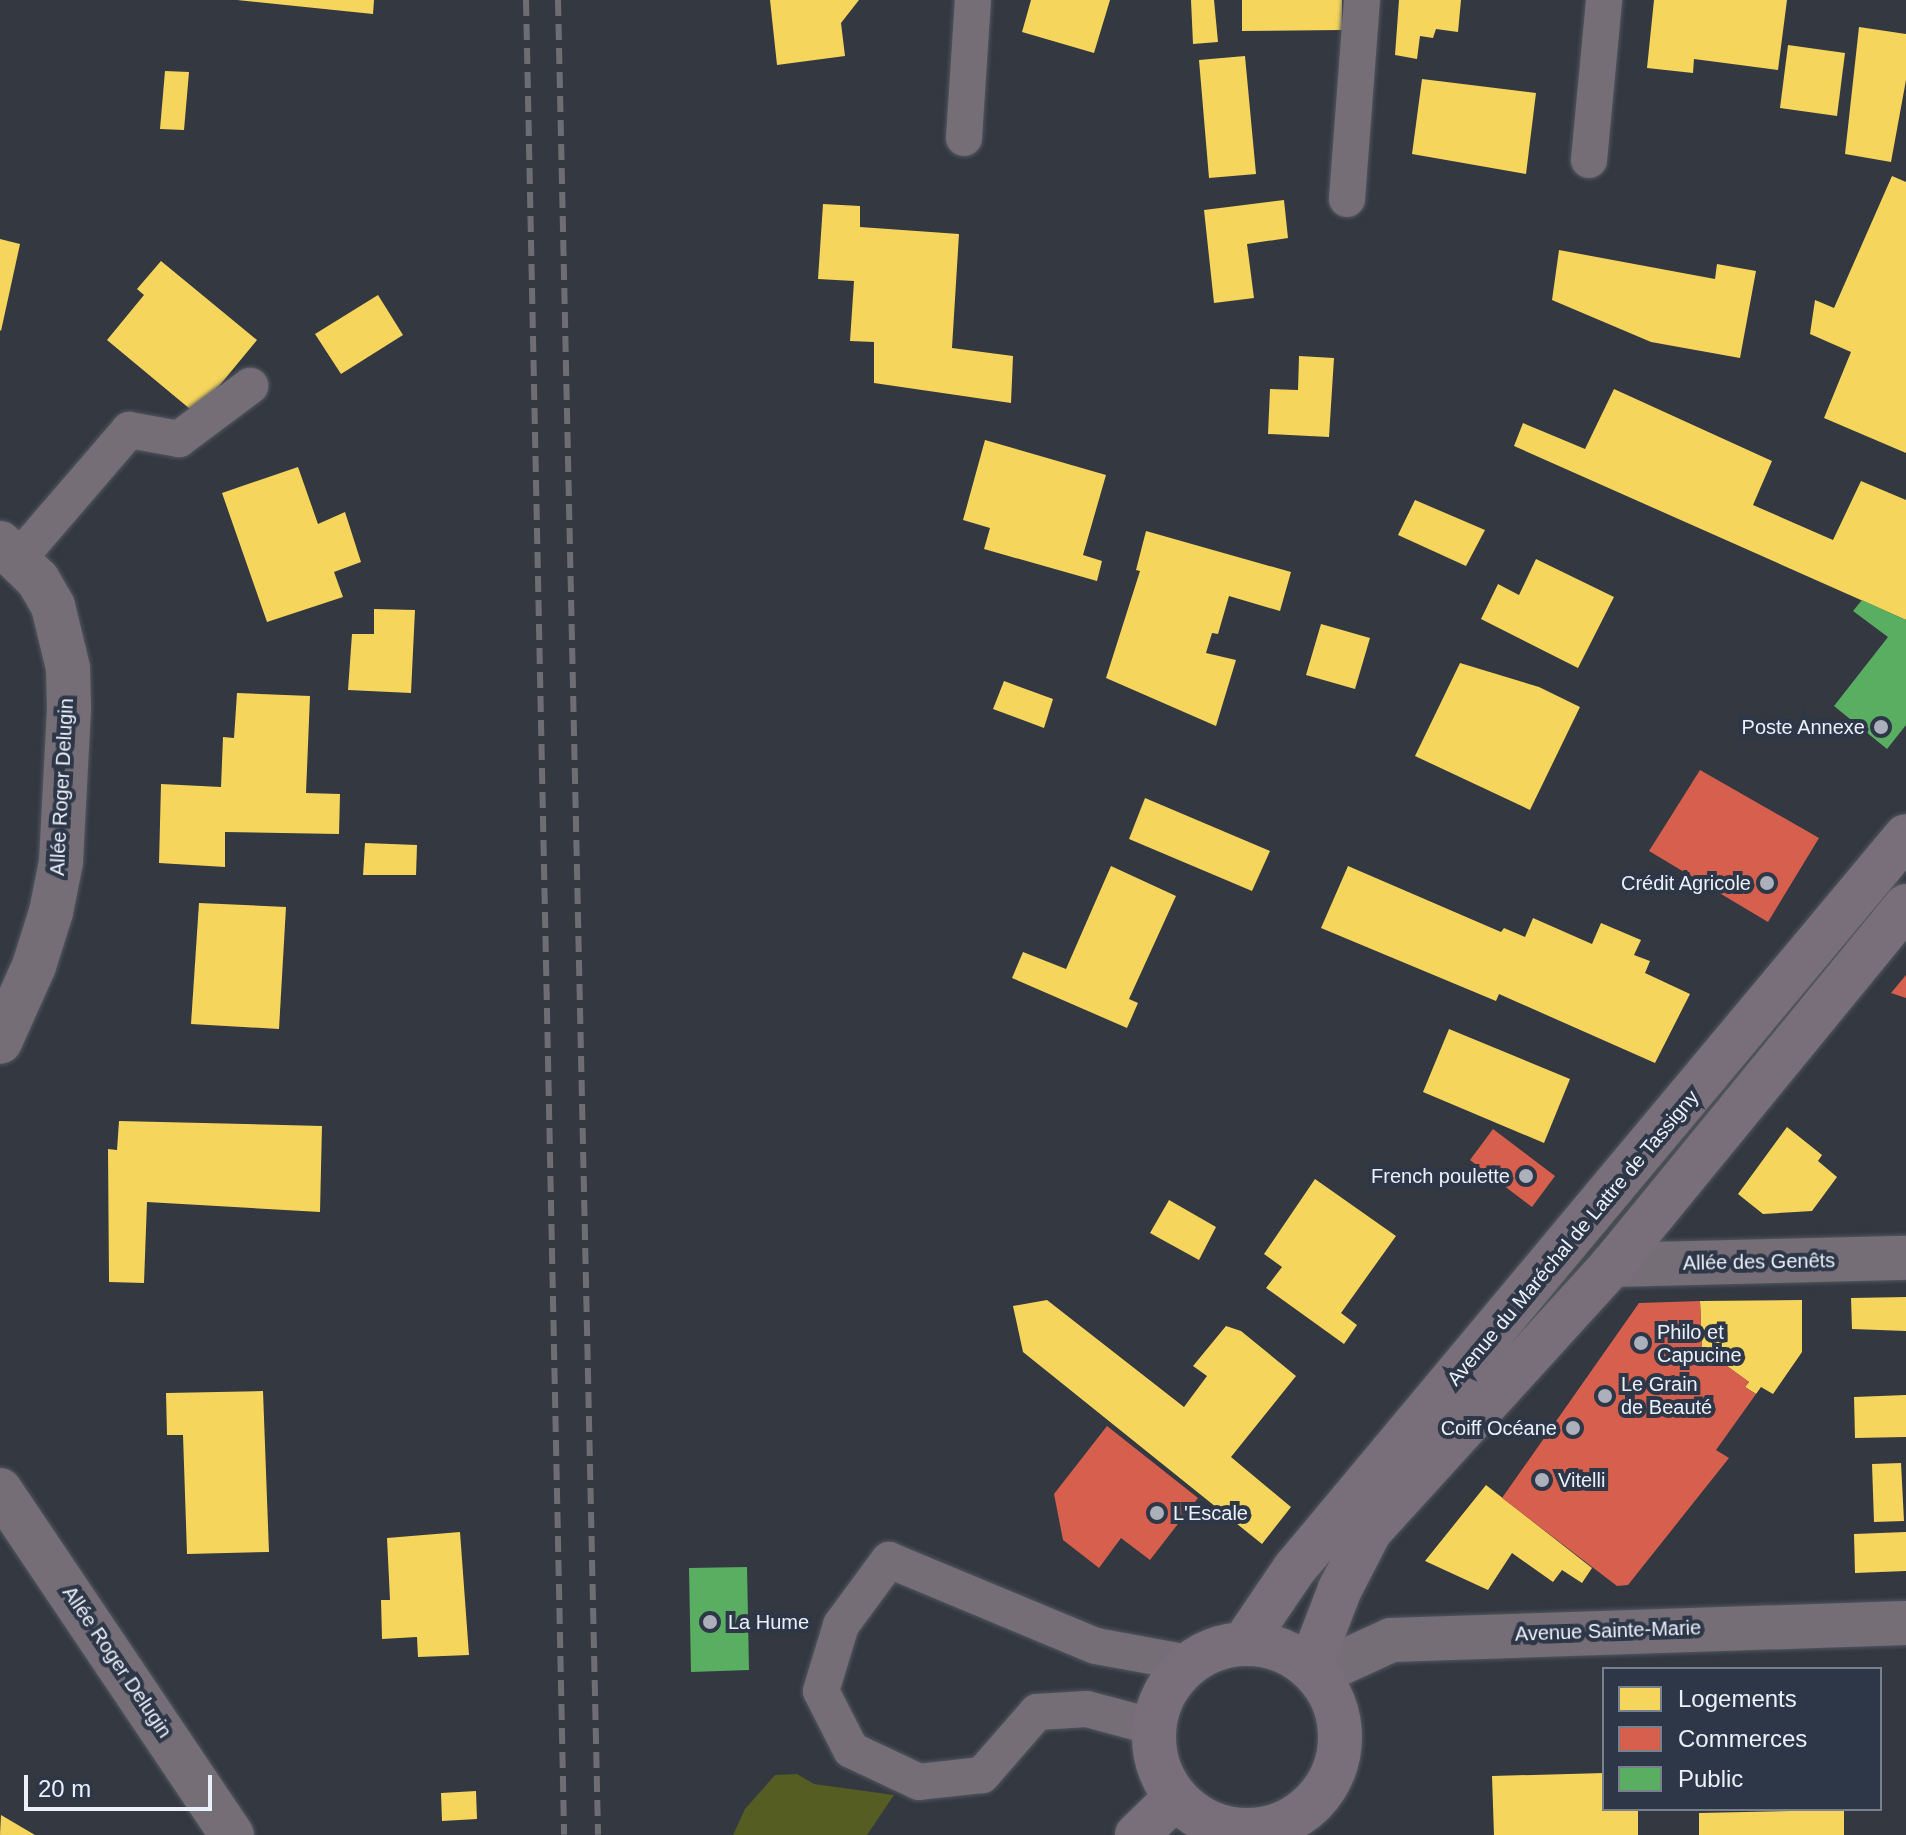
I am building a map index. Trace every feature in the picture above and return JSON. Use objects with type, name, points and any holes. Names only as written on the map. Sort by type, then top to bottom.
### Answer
[{"type":"main road","name":"Avenue du Maréchal de Lattre de Tassigny","points":[[1244,1643],[1295,1568],[1906,836]]},
{"type":"main road","name":"Avenue du Maréchal de Lattre de Tassigny","points":[[1313,1671],[1340,1589],[1370,1531],[1612,1265],[1906,906]]},
{"type":"main road","points":[[1244,1643],[1291,1654],[1313,1671],[1334,1701],[1338,1748],[1322,1793],[1299,1814],[1246,1830],[1209,1822],[1175,1798],[1159,1766],[1154,1727],[1172,1681],[1189,1663],[1224,1646],[1244,1643]]},
{"type":"main road","points":[[1137,1835],[1175,1798]]},
{"type":"street","name":"Allée Roger Delugin","points":[[0,1042],[34,966],[56,887],[69,709],[68,668],[53,606],[10,551]]},
{"type":"street","name":"Allée des Genêts","points":[[1612,1265],[1906,1258]]},
{"type":"street","name":"Allée Roger Delugin","points":[[0,1490],[232,1835]]},
{"type":"street","name":"Avenue Sainte-Marie","points":[[1313,1671],[1391,1640],[1906,1623]]},
{"type":"lane","points":[[964,138],[973,0]]},
{"type":"lane","points":[[1347,199],[1362,0]]},
{"type":"lane","points":[[1589,160],[1604,0]]},
{"type":"lane","points":[[10,551],[129,430],[179,439],[250,386]]},
{"type":"lane","points":[[1154,1727],[1087,1709],[1037,1712],[982,1775],[919,1782],[851,1750],[821,1691],[841,1625],[889,1560],[1096,1646],[1189,1663]]},
{"type":"green space","points":[[797,1774],[814,1784],[894,1795],[867,1835],[733,1835],[745,1809],[775,1775]]},
{"type":"building: Logements","points":[[237,0],[374,0],[373,14]]},
{"type":"building: Logements","points":[[770,0],[859,0],[841,23],[845,56],[777,65]]},
{"type":"building: Logements","points":[[1031,0],[1110,0],[1094,53],[1022,32]]},
{"type":"building: Logements","points":[[1191,0],[1214,0],[1218,42],[1193,44]]},
{"type":"building: Logements","points":[[1242,0],[1342,0],[1342,30],[1242,31]]},
{"type":"building: Logements","points":[[1399,0],[1461,0],[1458,32],[1436,29],[1433,38],[1420,36],[1417,59],[1395,55]]},
{"type":"building: Logements","points":[[1654,0],[1787,0],[1778,70],[1694,59],[1693,73],[1647,68]]},
{"type":"building: Logements","points":[[1859,27],[1906,34],[1906,80],[1891,162],[1845,154]]},
{"type":"building: Logements","points":[[1788,45],[1845,53],[1837,116],[1780,108]]},
{"type":"building: Logements","points":[[1245,56],[1256,174],[1209,178],[1199,60]]},
{"type":"building: Logements","points":[[165,71],[189,72],[184,130],[160,129]]},
{"type":"building: Logements","points":[[1422,79],[1536,93],[1526,174],[1412,154]]},
{"type":"building: Logements","points":[[1892,176],[1906,182],[1906,453],[1824,418],[1851,352],[1810,334],[1815,300],[1834,308]]},
{"type":"building: Logements","points":[[1284,200],[1288,238],[1247,244],[1254,298],[1214,303],[1204,210]]},
{"type":"building: Logements","points":[[823,204],[860,206],[860,227],[959,234],[952,348],[1013,356],[1011,403],[874,383],[874,342],[850,341],[854,281],[818,279]]},
{"type":"building: Logements","points":[[0,239],[20,244],[1,331],[0,330]]},
{"type":"building: Logements","points":[[1559,250],[1715,279],[1717,264],[1756,271],[1740,358],[1651,342],[1552,300]]},
{"type":"building: Logements","points":[[161,261],[257,340],[196,414],[107,340],[144,295],[137,289]]},
{"type":"building: Logements","points":[[378,295],[403,335],[341,374],[315,334]]},
{"type":"building: Logements","points":[[1299,356],[1334,358],[1329,437],[1268,434],[1270,389],[1298,390]]},
{"type":"building: Logements","points":[[1614,389],[1772,461],[1753,505],[1833,540],[1861,481],[1906,500],[1906,620],[1514,446],[1523,423],[1585,449]]},
{"type":"building: Logements","points":[[985,440],[1106,475],[1083,555],[1102,561],[1097,581],[984,549],[990,528],[963,520]]},
{"type":"building: Logements","points":[[298,467],[318,524],[345,512],[361,562],[334,572],[343,597],[267,622],[222,493]]},
{"type":"building: Logements","points":[[1415,500],[1485,530],[1466,566],[1398,535]]},
{"type":"building: Logements","points":[[1146,531],[1291,572],[1280,611],[1229,596],[1218,634],[1212,633],[1206,653],[1236,660],[1216,726],[1106,678],[1140,571],[1136,570]]},
{"type":"building: Logements","points":[[1536,559],[1614,597],[1578,668],[1481,619],[1498,584],[1519,595]]},
{"type":"building: Logements","points":[[374,609],[415,610],[411,693],[348,690],[352,634],[374,634]]},
{"type":"building: Logements","points":[[1321,624],[1370,638],[1355,689],[1306,675]]},
{"type":"building: Logements","points":[[1460,663],[1539,687],[1580,707],[1530,810],[1415,756]]},
{"type":"building: Logements","points":[[1004,681],[1053,699],[1044,728],[993,709]]},
{"type":"building: Logements","points":[[237,693],[310,696],[306,793],[340,794],[339,834],[225,832],[225,867],[159,863],[161,784],[221,787],[223,737],[234,738]]},
{"type":"building: Logements","points":[[1145,798],[1270,851],[1252,891],[1129,839]]},
{"type":"building: Logements","points":[[365,843],[417,845],[416,875],[363,875]]},
{"type":"building: Logements","points":[[1111,866],[1176,896],[1129,999],[1138,1003],[1127,1028],[1012,978],[1023,952],[1066,969]]},
{"type":"building: Logements","points":[[1348,866],[1501,932],[1504,928],[1525,937],[1533,918],[1592,944],[1601,923],[1641,940],[1634,955],[1650,961],[1645,973],[1690,994],[1655,1063],[1499,994],[1496,1001],[1321,928]]},
{"type":"building: Logements","points":[[199,903],[286,907],[279,1029],[191,1024]]},
{"type":"building: Logements","points":[[1449,1029],[1570,1079],[1544,1143],[1423,1092]]},
{"type":"building: Logements","points":[[119,1121],[322,1126],[320,1212],[147,1202],[144,1283],[109,1282],[108,1149],[117,1150]]},
{"type":"building: Logements","points":[[1787,1127],[1822,1155],[1818,1161],[1837,1177],[1812,1211],[1763,1214],[1738,1194]]},
{"type":"building: Logements","points":[[1315,1179],[1396,1236],[1341,1313],[1357,1325],[1344,1344],[1266,1288],[1282,1267],[1264,1254]]},
{"type":"building: Logements","points":[[1169,1200],[1216,1227],[1199,1260],[1150,1233]]},
{"type":"building: Logements","points":[[1906,1297],[1906,1331],[1852,1329],[1851,1298]]},
{"type":"building: Logements","points":[[1047,1300],[1184,1407],[1207,1376],[1193,1366],[1226,1326],[1241,1331],[1296,1376],[1231,1457],[1291,1507],[1262,1544],[1023,1352],[1013,1306]]},
{"type":"building: Logements","points":[[1802,1300],[1802,1352],[1773,1394],[1761,1387],[1756,1394],[1745,1387],[1749,1382],[1702,1348],[1700,1301]]},
{"type":"building: Logements","points":[[263,1391],[269,1552],[187,1554],[183,1435],[167,1435],[166,1393]]},
{"type":"building: Logements","points":[[1906,1395],[1906,1437],[1855,1438],[1854,1397]]},
{"type":"building: Logements","points":[[1901,1463],[1904,1521],[1874,1522],[1872,1464]]},
{"type":"building: Logements","points":[[1486,1485],[1592,1568],[1582,1583],[1562,1570],[1553,1582],[1512,1553],[1488,1590],[1425,1561]]},
{"type":"building: Logements","points":[[460,1532],[469,1655],[418,1657],[417,1637],[382,1639],[381,1600],[390,1600],[387,1538]]},
{"type":"building: Logements","points":[[1906,1532],[1906,1571],[1855,1573],[1854,1534]]},
{"type":"building: Logements","points":[[1602,1773],[1602,1811],[1638,1811],[1638,1835],[1494,1835],[1492,1776]]},
{"type":"building: Logements","points":[[476,1791],[477,1819],[442,1821],[441,1793]]},
{"type":"building: Logements","points":[[1844,1811],[1844,1835],[1699,1835],[1699,1813]]},
{"type":"building: Logements","points":[[1,1815],[35,1835],[0,1835]]},
{"type":"building: Commerces","points":[[1700,770],[1819,838],[1768,922],[1649,851]]},
{"type":"building: Commerces","points":[[1906,975],[1906,998],[1891,993]]},
{"type":"building: Commerces","points":[[1493,1129],[1555,1176],[1532,1207],[1470,1160]]},
{"type":"building: Commerces","points":[[1700,1301],[1702,1348],[1749,1382],[1745,1387],[1756,1394],[1716,1450],[1729,1458],[1628,1585],[1617,1586],[1502,1498],[1639,1303]]},
{"type":"building: Commerces","points":[[1107,1426],[1198,1498],[1150,1560],[1121,1538],[1099,1568],[1063,1540],[1054,1494]]},
{"type":"building: Public","points":[[1862,600],[1906,620],[1906,725],[1887,749],[1834,706],[1888,637],[1853,611]]},
{"type":"building: Public","points":[[747,1567],[749,1670],[691,1672],[689,1568]]},
{"type":"railway","points":[[526,0],[564,1835]]},
{"type":"railway","points":[[558,0],[598,1835]]},
{"type":"place","name":"Poste Annexe","points":[[1881,727]]},
{"type":"place","name":"Crédit Agricole","points":[[1767,883]]},
{"type":"place","name":"French poulette","points":[[1526,1176]]},
{"type":"place","name":"Philo et Capucine","points":[[1641,1343]]},
{"type":"place","name":"Le Grain de Beauté","points":[[1605,1396]]},
{"type":"place","name":"Coiff Océane","points":[[1573,1428]]},
{"type":"place","name":"Vitelli","points":[[1542,1480]]},
{"type":"place","name":"L'Escale","points":[[1157,1513]]},
{"type":"place","name":"La Hume","points":[[710,1622]]}]
